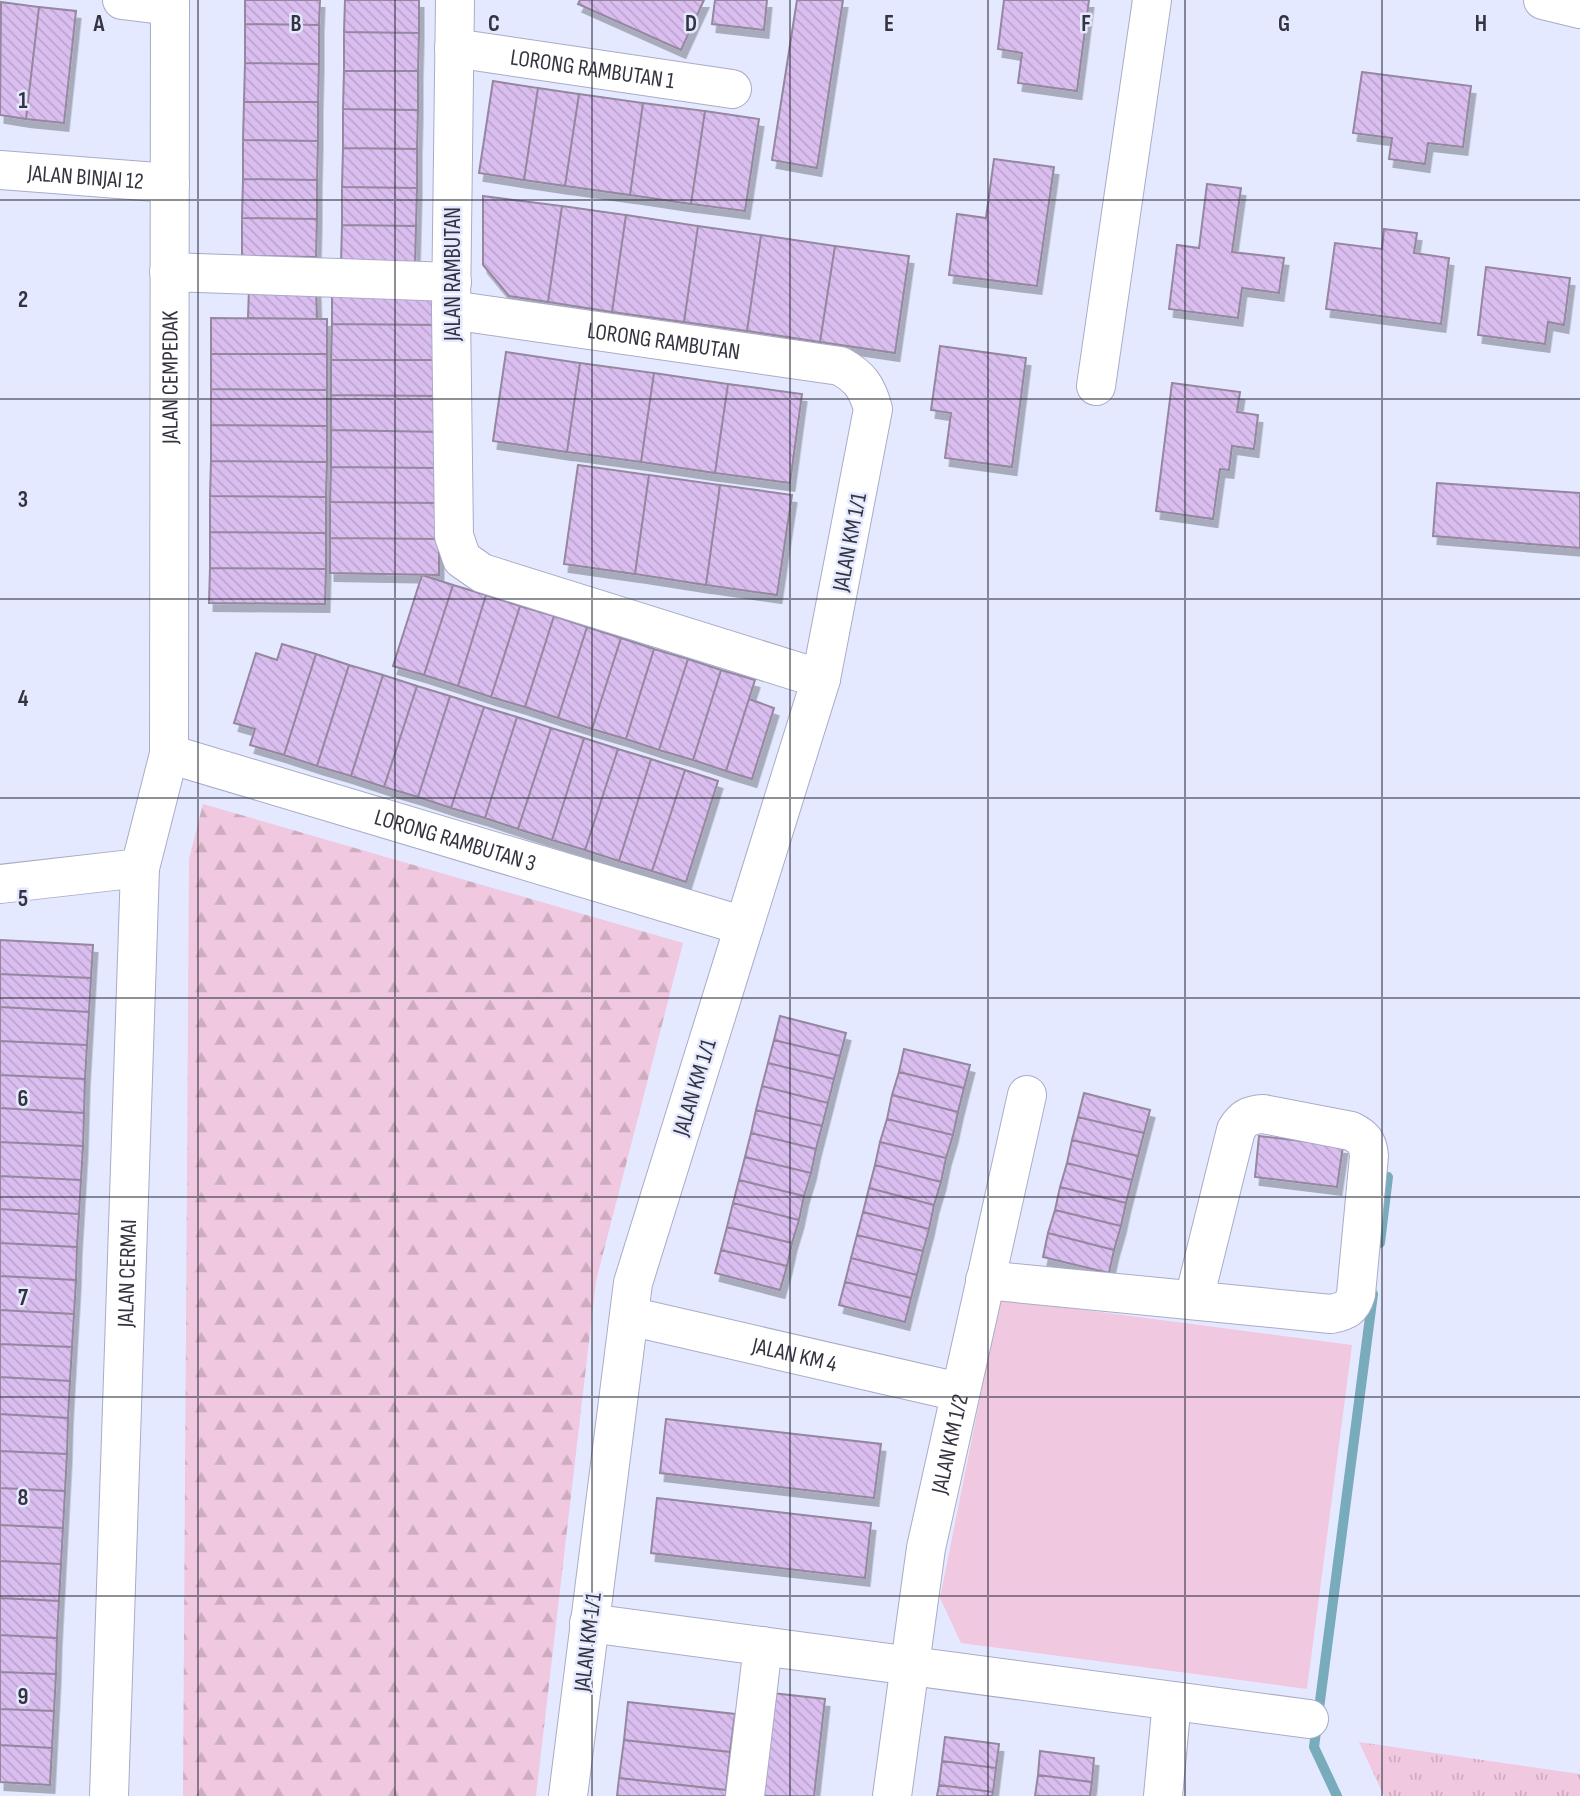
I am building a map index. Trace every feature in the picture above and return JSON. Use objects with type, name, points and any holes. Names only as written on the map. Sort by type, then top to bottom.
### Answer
[{"type":"street","points":[[122,0],[170,3]]},
{"type":"street","name":"JALAN RAMBUTAN","points":[[455,0],[451,296],[457,548],[471,568],[482,573],[821,679]]},
{"type":"street","points":[[1096,386],[1152,0]]},
{"type":"street","points":[[1543,0],[1580,9]]},
{"type":"street","name":"JALAN CEMPEDAK","points":[[169,754],[170,3]]},
{"type":"street","name":"LORONG RAMBUTAN 1","points":[[454,48],[732,89]]},
{"type":"street","name":"JALAN BINJAI 12","points":[[0,170],[170,183]]},
{"type":"street","name":"LORONG RAMBUTAN","points":[[169,272],[451,296],[840,366],[856,374],[868,390]]},
{"type":"street","name":"JALAN KM 1/1","points":[[568,1796],[633,1283],[821,679],[871,429],[873,409],[868,390]]},
{"type":"street","name":"JALAN CERMAI","points":[[109,1796],[140,868],[169,754]]},
{"type":"street","name":"LORONG RAMBUTAN 3","points":[[169,754],[744,926]]},
{"type":"street","points":[[0,884],[140,868]]},
{"type":"street","name":"JALAN KM 1/2","points":[[892,1796],[926,1548],[1027,1095]]},
{"type":"street","points":[[985,1280],[1331,1314],[1343,1312],[1353,1305],[1369,1156],[1368,1144],[1361,1136],[1351,1131],[1263,1114],[1251,1114],[1242,1120],[1236,1130],[1195,1299]]},
{"type":"street","name":"JALAN KM 4","points":[[629,1316],[959,1392]]},
{"type":"street","points":[[589,1623],[1309,1719]]},
{"type":"street","points":[[745,1796],[763,1646]]},
{"type":"street","points":[[1163,1796],[1172,1701]]},
{"type":"green space","points":[[203,804],[683,943],[596,1281],[536,1796],[183,1796],[189,859]]},
{"type":"green space","points":[[1000,1299],[1352,1345],[1307,1689],[961,1643],[940,1598]]},
{"type":"green space","points":[[1359,1742],[1580,1774],[1580,1796],[1384,1796]]},
{"type":"building","points":[[245,0],[320,0],[319,25],[245,24]]},
{"type":"building","points":[[345,0],[419,0],[419,33],[344,32]]},
{"type":"building","points":[[580,0],[704,0],[681,50],[578,4]]},
{"type":"building","points":[[715,0],[767,0],[764,30],[712,24]]},
{"type":"building","points":[[797,0],[843,0],[817,168],[772,160]]},
{"type":"building","points":[[1004,0],[1089,0],[1077,91],[1018,83],[1022,53],[998,49]]},
{"type":"building","points":[[1,2],[39,7],[26,119],[0,115]]},
{"type":"building","points":[[39,7],[76,11],[64,123],[26,119]]},
{"type":"building","points":[[245,24],[319,25],[319,64],[245,63]]},
{"type":"building","points":[[344,32],[419,33],[418,71],[344,71]]},
{"type":"building","points":[[245,63],[319,64],[318,102],[244,102]]},
{"type":"building","points":[[344,71],[418,71],[418,110],[343,109]]},
{"type":"building","points":[[1362,72],[1471,86],[1463,147],[1428,143],[1425,164],[1389,159],[1392,138],[1353,133]]},
{"type":"building","points":[[493,81],[538,88],[524,180],[479,173]]},
{"type":"building","points":[[538,88],[579,94],[565,186],[524,180]]},
{"type":"building","points":[[579,94],[643,103],[630,195],[565,186]]},
{"type":"building","points":[[244,102],[318,102],[318,141],[243,140]]},
{"type":"building","points":[[643,103],[705,111],[691,204],[630,195]]},
{"type":"building","points":[[343,109],[418,110],[417,149],[343,148]]},
{"type":"building","points":[[705,111],[759,119],[745,211],[691,204]]},
{"type":"building","points":[[243,140],[318,141],[317,180],[243,179]]},
{"type":"building","points":[[343,148],[417,149],[417,188],[342,187]]},
{"type":"building","points":[[994,159],[1054,167],[1037,286],[949,275],[957,214],[986,218]]},
{"type":"building","points":[[243,179],[317,180],[317,219],[242,218]]},
{"type":"building","points":[[1207,184],[1241,188],[1232,252],[1284,258],[1279,293],[1242,288],[1238,318],[1169,309],[1177,245],[1199,248]]},
{"type":"building","points":[[342,187],[417,188],[416,226],[342,225]]},
{"type":"building","points":[[483,196],[562,206],[548,302],[509,296],[483,265]]},
{"type":"building","points":[[562,206],[626,215],[612,312],[548,302]]},
{"type":"building","points":[[626,215],[698,226],[684,322],[612,312]]},
{"type":"building","points":[[242,218],[317,219],[316,257],[242,256]]},
{"type":"building","points":[[342,225],[416,226],[415,265],[341,264]]},
{"type":"building","points":[[698,226],[761,235],[747,331],[684,322]]},
{"type":"building","points":[[1384,229],[1417,233],[1414,253],[1449,258],[1441,324],[1326,309],[1335,243],[1382,249]]},
{"type":"building","points":[[761,235],[835,246],[820,342],[747,331]]},
{"type":"building","points":[[835,246],[909,256],[895,353],[820,342]]},
{"type":"building","points":[[1486,267],[1570,278],[1564,325],[1548,322],[1545,344],[1478,335]]},
{"type":"building","points":[[249,288],[316,289],[317,319],[248,318]]},
{"type":"building","points":[[332,288],[442,289],[441,325],[332,324]]},
{"type":"building","points":[[211,318],[327,319],[327,354],[211,354]]},
{"type":"building","points":[[332,324],[441,325],[441,360],[331,360]]},
{"type":"building","points":[[940,346],[1026,358],[1012,467],[945,458],[951,413],[931,410]]},
{"type":"building","points":[[506,352],[580,363],[567,452],[493,441]]},
{"type":"building","points":[[211,354],[327,354],[327,390],[211,389]]},
{"type":"building","points":[[331,360],[441,360],[441,396],[331,395]]},
{"type":"building","points":[[580,363],[654,373],[641,462],[567,452]]},
{"type":"building","points":[[654,373],[728,384],[715,473],[641,462]]},
{"type":"building","points":[[1172,383],[1240,392],[1237,412],[1258,415],[1254,449],[1232,446],[1229,470],[1220,469],[1213,519],[1156,511]]},
{"type":"building","points":[[728,384],[802,394],[790,483],[715,473]]},
{"type":"building","points":[[211,389],[327,390],[327,426],[211,425]]},
{"type":"building","points":[[331,395],[441,396],[441,432],[331,430]]},
{"type":"building","points":[[211,425],[327,426],[327,462],[211,461]]},
{"type":"building","points":[[331,430],[441,432],[440,468],[331,467]]},
{"type":"building","points":[[211,461],[327,462],[326,497],[210,496]]},
{"type":"building","points":[[578,465],[649,475],[635,574],[564,564]]},
{"type":"building","points":[[331,467],[440,468],[440,503],[330,502]]},
{"type":"building","points":[[649,475],[720,485],[706,585],[635,574]]},
{"type":"building","points":[[1437,483],[1580,493],[1580,548],[1433,536]]},
{"type":"building","points":[[720,485],[792,495],[777,595],[706,585]]},
{"type":"building","points":[[210,496],[326,497],[326,533],[210,532]]},
{"type":"building","points":[[330,502],[440,503],[439,539],[330,538]]},
{"type":"building","points":[[210,532],[326,533],[326,569],[210,568]]},
{"type":"building","points":[[330,538],[439,539],[439,575],[330,573]]},
{"type":"building","points":[[210,568],[326,569],[325,604],[209,603]]},
{"type":"building","points":[[422,575],[453,585],[424,675],[393,666]]},
{"type":"building","points":[[453,585],[486,595],[458,686],[424,675]]},
{"type":"building","points":[[486,595],[520,606],[491,697],[458,686]]},
{"type":"building","points":[[520,606],[554,616],[525,707],[491,697]]},
{"type":"building","points":[[554,616],[587,627],[558,718],[525,707]]},
{"type":"building","points":[[587,627],[621,638],[592,729],[558,718]]},
{"type":"building","points":[[621,638],[654,649],[626,739],[592,729]]},
{"type":"building","points":[[282,644],[316,654],[284,755],[250,745],[255,729],[234,723],[256,653],[277,660]]},
{"type":"building","points":[[654,649],[688,659],[659,750],[626,739]]},
{"type":"building","points":[[316,654],[349,665],[317,766],[284,755]]},
{"type":"building","points":[[688,659],[721,670],[693,760],[659,750]]},
{"type":"building","points":[[349,665],[383,675],[351,776],[317,766]]},
{"type":"building","points":[[721,670],[755,680],[726,771],[693,760]]},
{"type":"building","points":[[383,675],[417,686],[384,787],[351,776]]},
{"type":"building","points":[[417,686],[450,696],[418,797],[384,787]]},
{"type":"building","points":[[450,696],[484,707],[451,808],[418,797]]},
{"type":"building","points":[[749,699],[774,708],[752,779],[726,771]]},
{"type":"building","points":[[484,707],[517,717],[485,818],[451,808]]},
{"type":"building","points":[[517,717],[551,728],[518,829],[485,818]]},
{"type":"building","points":[[551,728],[584,738],[552,840],[518,829]]},
{"type":"building","points":[[584,738],[618,749],[585,850],[552,840]]},
{"type":"building","points":[[618,749],[651,759],[619,861],[585,850]]},
{"type":"building","points":[[651,759],[685,770],[652,871],[619,861]]},
{"type":"building","points":[[685,770],[718,781],[686,882],[652,871]]},
{"type":"building","points":[[0,940],[93,945],[91,978],[0,974]]},
{"type":"building","points":[[0,974],[91,978],[89,1012],[0,1007]]},
{"type":"building","points":[[0,1007],[89,1012],[87,1045],[0,1041]]},
{"type":"building","points":[[780,1016],[846,1033],[840,1056],[774,1040]]},
{"type":"building","points":[[774,1040],[840,1056],[834,1079],[768,1063]]},
{"type":"building","points":[[0,1041],[87,1045],[85,1079],[0,1075]]},
{"type":"building","points":[[904,1049],[970,1065],[964,1088],[899,1072]]},
{"type":"building","points":[[768,1063],[834,1079],[828,1103],[762,1086]]},
{"type":"building","points":[[899,1072],[964,1088],[958,1112],[892,1095]]},
{"type":"building","points":[[0,1075],[85,1079],[84,1113],[0,1108]]},
{"type":"building","points":[[762,1086],[828,1103],[822,1126],[756,1110]]},
{"type":"building","points":[[1084,1093],[1150,1110],[1144,1133],[1078,1117]]},
{"type":"building","points":[[892,1095],[958,1112],[953,1135],[887,1119]]},
{"type":"building","points":[[0,1108],[84,1113],[83,1146],[0,1142]]},
{"type":"building","points":[[756,1110],[822,1126],[816,1149],[751,1133]]},
{"type":"building","points":[[1078,1117],[1144,1133],[1138,1156],[1072,1140]]},
{"type":"building","points":[[887,1119],[953,1135],[946,1158],[880,1142]]},
{"type":"building","points":[[751,1133],[816,1149],[811,1173],[745,1157]]},
{"type":"building","points":[[1259,1136],[1343,1146],[1337,1187],[1255,1177]]},
{"type":"building","points":[[1072,1140],[1138,1156],[1132,1180],[1067,1163]]},
{"type":"building","points":[[0,1142],[83,1146],[81,1180],[0,1176]]},
{"type":"building","points":[[880,1142],[946,1158],[941,1182],[875,1165]]},
{"type":"building","points":[[745,1157],[811,1173],[804,1196],[739,1180]]},
{"type":"building","points":[[1067,1163],[1132,1180],[1126,1203],[1060,1187]]},
{"type":"building","points":[[875,1165],[941,1182],[934,1205],[869,1188]]},
{"type":"building","points":[[0,1176],[81,1180],[79,1214],[0,1209]]},
{"type":"building","points":[[739,1180],[804,1196],[799,1220],[733,1203]]},
{"type":"building","points":[[1060,1187],[1126,1203],[1121,1226],[1055,1210]]},
{"type":"building","points":[[869,1188],[934,1205],[929,1229],[863,1212]]},
{"type":"building","points":[[733,1203],[799,1220],[792,1243],[727,1227]]},
{"type":"building","points":[[0,1209],[79,1214],[77,1247],[0,1243]]},
{"type":"building","points":[[1055,1210],[1121,1226],[1114,1250],[1048,1233]]},
{"type":"building","points":[[863,1212],[929,1229],[923,1251],[857,1235]]},
{"type":"building","points":[[727,1227],[792,1243],[787,1266],[721,1250]]},
{"type":"building","points":[[1048,1233],[1114,1250],[1109,1273],[1043,1257]]},
{"type":"building","points":[[857,1235],[923,1251],[917,1275],[851,1258]]},
{"type":"building","points":[[0,1243],[77,1247],[76,1280],[0,1276]]},
{"type":"building","points":[[721,1250],[787,1266],[780,1290],[715,1273]]},
{"type":"building","points":[[851,1258],[917,1275],[911,1298],[845,1282]]},
{"type":"building","points":[[0,1276],[76,1280],[74,1314],[0,1310]]},
{"type":"building","points":[[845,1282],[911,1298],[905,1322],[839,1305]]},
{"type":"building","points":[[0,1310],[74,1314],[72,1347],[0,1344]]},
{"type":"building","points":[[0,1344],[72,1347],[70,1381],[0,1377]]},
{"type":"building","points":[[0,1377],[70,1381],[68,1418],[0,1414]]},
{"type":"building","points":[[0,1414],[68,1418],[67,1454],[0,1451]]},
{"type":"building","points":[[666,1419],[881,1444],[874,1498],[660,1473]]},
{"type":"building","points":[[0,1451],[67,1454],[65,1491],[0,1488]]},
{"type":"building","points":[[0,1488],[65,1491],[63,1528],[0,1525]]},
{"type":"building","points":[[657,1498],[871,1523],[865,1578],[651,1553]]},
{"type":"building","points":[[0,1525],[63,1528],[61,1564],[0,1561]]},
{"type":"building","points":[[0,1561],[61,1564],[59,1601],[0,1598]]},
{"type":"building","points":[[0,1598],[59,1601],[57,1638],[0,1635]]},
{"type":"building","points":[[0,1635],[57,1638],[56,1674],[0,1672]]},
{"type":"building","points":[[0,1672],[56,1674],[54,1711],[0,1709]]},
{"type":"building","points":[[772,1693],[825,1699],[814,1796],[759,1796]]},
{"type":"building","points":[[628,1702],[735,1714],[730,1752],[624,1740]]},
{"type":"building","points":[[0,1709],[54,1711],[52,1748],[0,1745]]},
{"type":"building","points":[[945,1737],[999,1744],[996,1768],[942,1761]]},
{"type":"building","points":[[624,1740],[730,1752],[726,1790],[619,1778]]},
{"type":"building","points":[[0,1745],[52,1748],[50,1785],[0,1782]]},
{"type":"building","points":[[1040,1751],[1094,1758],[1092,1782],[1038,1775]]},
{"type":"building","points":[[942,1761],[996,1768],[993,1792],[939,1785]]},
{"type":"building","points":[[1038,1775],[1092,1782],[1090,1796],[1035,1796]]},
{"type":"building","points":[[619,1778],[726,1790],[726,1796],[617,1796]]},
{"type":"building","points":[[939,1785],[993,1792],[992,1796],[937,1796]]},
{"type":"waterway","points":[[1380,1243],[1388,1177]]},
{"type":"waterway","points":[[1337,1796],[1314,1747],[1373,1294]]}]
